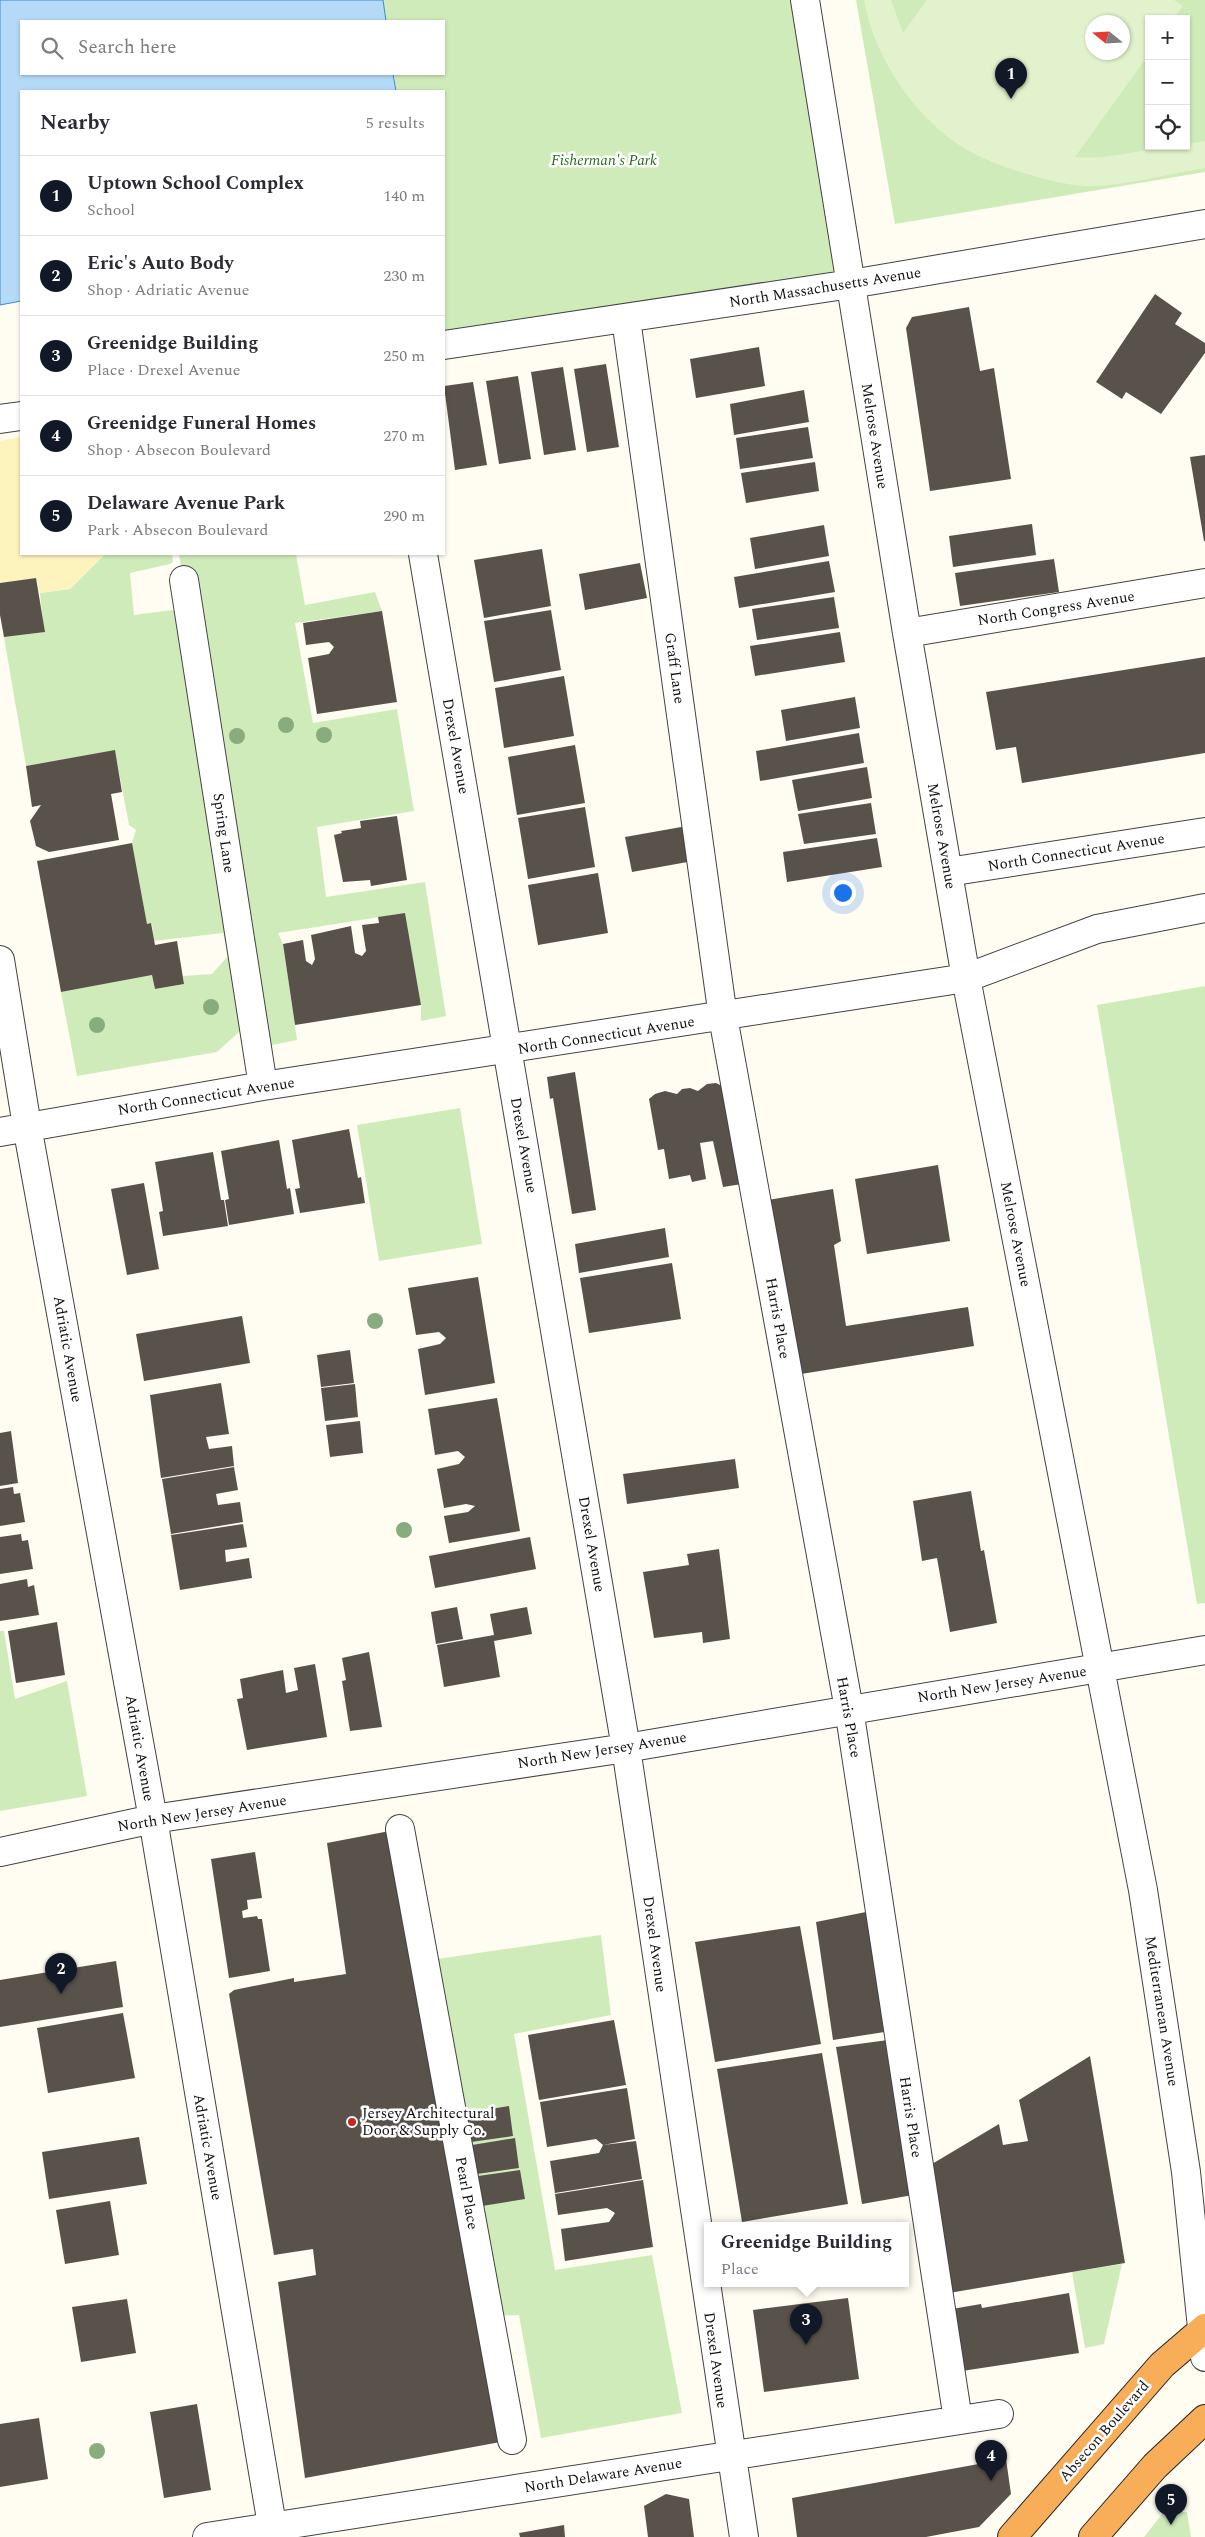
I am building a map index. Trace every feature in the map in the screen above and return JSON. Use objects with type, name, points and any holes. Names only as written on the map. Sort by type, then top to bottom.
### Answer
[{"type":"highway","name":"Absecon Boulevard","points":[[1012,2537],[1162,2365],[1203,2329]]},
{"type":"highway","points":[[1093,2537],[1155,2466],[1205,2419]]},
{"type":"street","name":"Melrose Avenue","points":[[805,0],[907,633],[966,978],[1100,1668]]},
{"type":"street","name":"North Massachusetts Avenue","points":[[445,345],[851,284],[1205,224]]},
{"type":"street","name":"Graff Lane","points":[[626,318],[723,1017]]},
{"type":"street","points":[[0,420],[20,416]]},
{"type":"street","name":"Drexel Avenue","points":[[422,555],[626,1748],[704,2274]]},
{"type":"street","name":"Spring Lane","points":[[184,580],[263,1086]]},
{"type":"street","name":"North Congress Avenue","points":[[907,633],[1205,583]]},
{"type":"street","name":"North Connecticut Avenue","points":[[948,872],[1205,832]]},
{"type":"street","name":"North Connecticut Avenue","points":[[0,1132],[263,1086],[723,1017],[966,978],[1097,929],[1205,908]]},
{"type":"street","name":"Adriatic Avenue","points":[[0,960],[27,1126],[153,1819],[273,2531]]},
{"type":"street","name":"Harris Place","points":[[723,1017],[848,1709],[958,2420]]},
{"type":"street","name":"North New Jersey Avenue","points":[[0,1852],[153,1819],[626,1748],[1205,1650]]},
{"type":"street","name":"Mediterranean Avenue","points":[[1100,1668],[1148,1920],[1186,2172],[1205,2357]]},
{"type":"street","name":"Pearl Place","points":[[400,1829],[512,2440]]},
{"type":"street","name":"Drexel Avenue","points":[[706,2287],[744,2537]]},
{"type":"street","name":"North Delaware Avenue","points":[[208,2537],[273,2531],[999,2414]]},
{"type":"green space","name":"Fisherman's Park","points":[[383,0],[805,0],[851,284],[445,345],[445,90],[396,90],[394,75],[445,75],[445,20],[386,20]]},
{"type":"green space","points":[[856,0],[1205,0],[1205,172],[895,224]]},
{"type":"green space","points":[[864,0],[891,0],[903,33],[927,0],[1174,0],[1183,6],[1177,15],[1145,15],[1145,60],[1075,157],[1103,157],[1146,150],[1190,150],[1190,143],[1205,141],[1205,168],[1123,183],[1089,186],[1066,184],[1011,169],[969,151],[950,139],[932,123],[901,86],[877,44]]},
{"type":"green space","points":[[104,555],[172,555],[173,562],[170,564],[130,573],[134,615],[188,608],[179,555],[296,555],[305,605],[375,592],[382,611],[295,623],[313,723],[397,709],[414,811],[317,827],[326,897],[425,882],[446,1016],[421,1021],[421,1005],[405,913],[278,933],[283,944],[297,1040],[257,1048],[252,1020],[217,1052],[77,1076],[61,992],[152,975],[155,989],[184,984],[183,976],[212,974],[228,956],[223,933],[154,941],[152,924],[147,924],[132,843],[136,830],[129,825],[115,751],[26,766],[4,637],[44,632],[40,593],[70,589]]},
{"type":"green space","points":[[1205,986],[1205,1603],[1197,1604],[1097,1005]]},
{"type":"green space","points":[[460,1108],[482,1244],[379,1261],[357,1125]]},
{"type":"green space","points":[[0,1631],[4,1631],[15,1699],[67,1681],[87,1796],[0,1811]]},
{"type":"green space","points":[[601,1935],[611,2015],[514,2034],[555,2270],[652,2255],[682,2413],[541,2438],[519,2315],[490,2316],[424,1961]]},
{"type":"green space","points":[[1122,2264],[1104,2344],[1085,2348],[1072,2272]]},
{"type":"green space","points":[[1187,2512],[1191,2537],[1144,2537],[1163,2513]]},
{"type":"sand","points":[[20,437],[20,555],[104,555],[70,589],[40,593],[36,578],[0,583],[0,441]]},
{"type":"water","points":[[0,0],[383,0],[386,20],[20,20],[20,75],[393,75],[396,90],[20,90],[20,301],[0,305]]},
{"type":"building","points":[[1155,294],[1182,313],[1175,324],[1205,343],[1205,353],[1161,414],[1126,392],[1122,399],[1096,382]]},
{"type":"building","points":[[969,307],[980,371],[994,368],[1011,479],[930,491],[906,328],[912,317]]},
{"type":"building","points":[[759,347],[765,386],[696,398],[690,359]]},
{"type":"building","points":[[606,364],[619,447],[587,452],[574,369]]},
{"type":"building","points":[[563,367],[576,450],[544,455],[531,372]]},
{"type":"building","points":[[518,376],[531,459],[499,464],[486,381]]},
{"type":"building","points":[[473,382],[487,465],[455,470],[445,386]]},
{"type":"building","points":[[804,390],[809,422],[734,435],[730,404]]},
{"type":"building","points":[[808,427],[813,458],[740,469],[736,438]]},
{"type":"building","points":[[1205,455],[1205,541],[1204,541],[1190,457]]},
{"type":"building","points":[[815,462],[819,491],[746,503],[741,473]]},
{"type":"building","points":[[1032,524],[1036,555],[953,567],[949,536]]},
{"type":"building","points":[[824,525],[829,556],[755,569],[750,538]]},
{"type":"building","points":[[542,549],[551,606],[484,618],[474,560]]},
{"type":"building","points":[[1054,559],[1059,592],[960,606],[955,573]]},
{"type":"building","points":[[829,561],[835,592],[739,608],[734,577]]},
{"type":"building","points":[[640,563],[647,598],[585,610],[579,574]]},
{"type":"building","points":[[36,578],[45,632],[4,637],[0,615],[0,583]]},
{"type":"building","points":[[834,597],[839,628],[757,640],[752,609]]},
{"type":"building","points":[[551,610],[561,670],[494,682],[484,621]]},
{"type":"building","points":[[382,611],[397,702],[317,714],[308,658],[329,654],[334,647],[329,642],[306,645],[303,623]]},
{"type":"building","points":[[840,632],[845,662],[755,676],[750,646]]},
{"type":"building","points":[[1205,657],[1205,753],[1022,783],[1016,747],[996,750],[986,692]]},
{"type":"building","points":[[564,676],[574,736],[504,748],[495,688]]},
{"type":"building","points":[[855,697],[860,728],[786,741],[781,710]]},
{"type":"building","points":[[859,733],[864,763],[760,781],[756,751]]},
{"type":"building","points":[[575,745],[585,803],[517,815],[508,757]]},
{"type":"building","points":[[115,750],[122,792],[111,794],[119,840],[49,852],[36,846],[30,821],[41,805],[32,807],[26,766]]},
{"type":"building","points":[[867,767],[872,798],[798,811],[792,780]]},
{"type":"building","points":[[871,803],[876,834],[804,844],[798,814]]},
{"type":"building","points":[[585,807],[595,867],[528,879],[518,818]]},
{"type":"building","points":[[397,816],[407,880],[371,886],[370,880],[343,882],[334,835],[342,833],[341,831],[361,828],[360,821]]},
{"type":"building","points":[[687,826],[693,861],[632,872],[625,837]]},
{"type":"building","points":[[877,838],[882,867],[787,882],[783,852]]},
{"type":"building","points":[[132,843],[147,924],[151,923],[155,945],[177,941],[184,984],[155,989],[152,975],[61,992],[37,861]]},
{"type":"building","points":[[598,873],[608,933],[538,945],[528,885]]},
{"type":"building","points":[[405,913],[421,1005],[295,1025],[283,944],[303,940],[306,961],[312,965],[315,959],[311,935],[351,926],[355,953],[362,956],[366,951],[362,925],[379,923],[378,917]]},
{"type":"building","points":[[575,1072],[596,1210],[572,1214],[553,1098],[550,1099],[547,1077]]},
{"type":"building","points":[[716,1083],[724,1087],[742,1184],[723,1187],[713,1141],[700,1143],[706,1179],[692,1182],[690,1175],[669,1179],[664,1149],[658,1150],[649,1099],[655,1094],[665,1091],[677,1094],[682,1089],[690,1088],[698,1091],[707,1084]]},
{"type":"building","points":[[349,1129],[358,1178],[361,1177],[365,1203],[300,1213],[295,1189],[300,1188],[292,1140]]},
{"type":"building","points":[[279,1140],[287,1189],[290,1188],[294,1214],[229,1225],[225,1200],[229,1199],[221,1151]]},
{"type":"building","points":[[213,1152],[221,1200],[224,1200],[228,1226],[163,1236],[159,1212],[163,1211],[155,1162]]},
{"type":"building","points":[[938,1165],[950,1241],[867,1254],[855,1179]]},
{"type":"building","points":[[144,1183],[159,1269],[127,1275],[111,1189]]},
{"type":"building","points":[[833,1189],[841,1241],[834,1245],[846,1326],[968,1307],[974,1346],[795,1375],[768,1200]]},
{"type":"building","points":[[665,1228],[669,1257],[579,1273],[575,1244]]},
{"type":"building","points":[[672,1263],[681,1319],[589,1333],[580,1278]]},
{"type":"building","points":[[478,1277],[495,1383],[425,1395],[418,1349],[440,1344],[446,1338],[439,1332],[416,1335],[408,1288]]},
{"type":"building","points":[[242,1316],[250,1363],[144,1381],[136,1334]]},
{"type":"building","points":[[350,1350],[354,1383],[321,1387],[317,1355]]},
{"type":"building","points":[[221,1383],[229,1434],[206,1437],[209,1449],[232,1446],[234,1466],[161,1478],[150,1395]]},
{"type":"building","points":[[355,1384],[358,1417],[325,1421],[321,1388]]},
{"type":"building","points":[[497,1398],[520,1531],[449,1543],[444,1516],[468,1512],[475,1506],[466,1504],[444,1508],[437,1469],[459,1464],[465,1457],[458,1451],[435,1455],[428,1409]]},
{"type":"building","points":[[360,1421],[363,1453],[330,1457],[326,1425]]},
{"type":"building","points":[[11,1431],[18,1483],[0,1486],[0,1433]]},
{"type":"building","points":[[735,1459],[739,1488],[627,1504],[623,1474]]},
{"type":"building","points":[[234,1467],[238,1490],[216,1494],[218,1505],[240,1502],[243,1522],[171,1534],[162,1479]]},
{"type":"building","points":[[13,1487],[14,1494],[20,1493],[25,1522],[0,1526],[0,1489]]},
{"type":"building","points":[[971,1491],[981,1551],[984,1550],[997,1623],[950,1632],[937,1558],[922,1561],[913,1501]]},
{"type":"building","points":[[243,1524],[247,1547],[225,1550],[226,1562],[249,1558],[252,1578],[180,1590],[171,1535]]},
{"type":"building","points":[[21,1534],[22,1541],[28,1540],[33,1569],[0,1574],[0,1537]]},
{"type":"building","points":[[530,1537],[536,1569],[435,1588],[429,1556]]},
{"type":"building","points":[[719,1549],[730,1639],[703,1643],[702,1632],[654,1638],[643,1572],[689,1565],[687,1554]]},
{"type":"building","points":[[27,1579],[28,1587],[34,1585],[39,1615],[0,1621],[0,1584]]},
{"type":"building","points":[[457,1607],[463,1639],[436,1644],[431,1612]]},
{"type":"building","points":[[527,1607],[532,1634],[494,1641],[500,1677],[444,1687],[437,1645],[494,1635],[490,1614]]},
{"type":"building","points":[[57,1622],[65,1675],[16,1683],[8,1631]]},
{"type":"building","points":[[369,1652],[382,1727],[350,1731],[342,1681],[346,1680],[342,1658]]},
{"type":"building","points":[[315,1664],[327,1737],[247,1750],[237,1699],[243,1698],[240,1679],[283,1670],[286,1693],[298,1690],[294,1668]]},
{"type":"building","name":"Jersey Architectural Door & Supply Co.","points":[[400,1829],[512,2440],[305,2478],[278,2282],[316,2275],[313,2249],[274,2255],[229,1994],[234,1990],[294,1978],[294,1982],[346,1974],[327,1843]]},
{"type":"building","points":[[255,1852],[262,1898],[247,1900],[248,1909],[242,1911],[243,1918],[257,1916],[258,1919],[262,1919],[270,1971],[229,1978],[211,1859]]},
{"type":"building","points":[[866,1912],[891,2031],[833,2040],[816,1922]]},
{"type":"building","points":[[800,1926],[821,2044],[715,2062],[695,1942]]},
{"type":"building","points":[[116,1961],[123,2007],[0,2027],[0,1980]]},
{"type":"building","points":[[123,2013],[135,2078],[48,2093],[37,2028]]},
{"type":"building","points":[[614,2020],[626,2085],[539,2100],[528,2035]]},
{"type":"building","points":[[888,2040],[913,2195],[862,2204],[836,2047]]},
{"type":"building","points":[[822,2053],[848,2204],[742,2222],[717,2069]]},
{"type":"building","points":[[1090,2056],[1125,2263],[949,2293],[927,2167],[999,2124],[1003,2145],[1028,2141],[1019,2100]]},
{"type":"building","points":[[627,2088],[635,2139],[603,2145],[596,2139],[547,2147],[540,2102]]},
{"type":"building","points":[[509,2106],[513,2136],[464,2143],[460,2114]]},
{"type":"building","points":[[139,2137],[147,2184],[49,2199],[42,2152]]},
{"type":"building","points":[[515,2138],[519,2168],[470,2175],[466,2146]]},
{"type":"building","points":[[636,2141],[642,2179],[555,2193],[550,2161],[599,2153],[603,2145]]},
{"type":"building","points":[[520,2170],[525,2199],[476,2207],[471,2177]]},
{"type":"building","points":[[643,2180],[653,2247],[565,2261],[561,2229],[609,2222],[615,2213],[607,2208],[558,2215],[555,2194]]},
{"type":"building","points":[[110,2201],[119,2255],[65,2264],[56,2210]]},
{"type":"building","points":[[1069,2293],[1079,2353],[962,2371],[952,2309],[981,2304],[982,2308]]},
{"type":"building","points":[[848,2298],[859,2379],[764,2392],[753,2310]]},
{"type":"building","points":[[127,2299],[136,2353],[81,2362],[72,2307]]},
{"type":"building","points":[[197,2404],[211,2490],[164,2498],[150,2412]]},
{"type":"building","points":[[39,2418],[48,2479],[0,2487],[0,2424]]},
{"type":"building","points":[[1006,2459],[1011,2494],[979,2527],[926,2537],[797,2537],[792,2498]]},
{"type":"building","points":[[666,2494],[689,2499],[694,2537],[648,2537],[644,2506]]},
{"type":"building","points":[[564,2525],[565,2537],[520,2537],[519,2533]]},
{"type":"place","name":"Uptown School Complex","points":[[1011,99]]},
{"type":"place","name":"Eric's Auto Body","points":[[61,1994]]},
{"type":"place","name":"Jersey Architectural Door & Supply Co.","points":[[352,2122]]},
{"type":"place","name":"Greenidge Building","points":[[806,2345]]},
{"type":"place","name":"Greenidge Funeral Homes","points":[[991,2481]]},
{"type":"place","name":"Delaware Avenue Park","points":[[1171,2525]]}]
